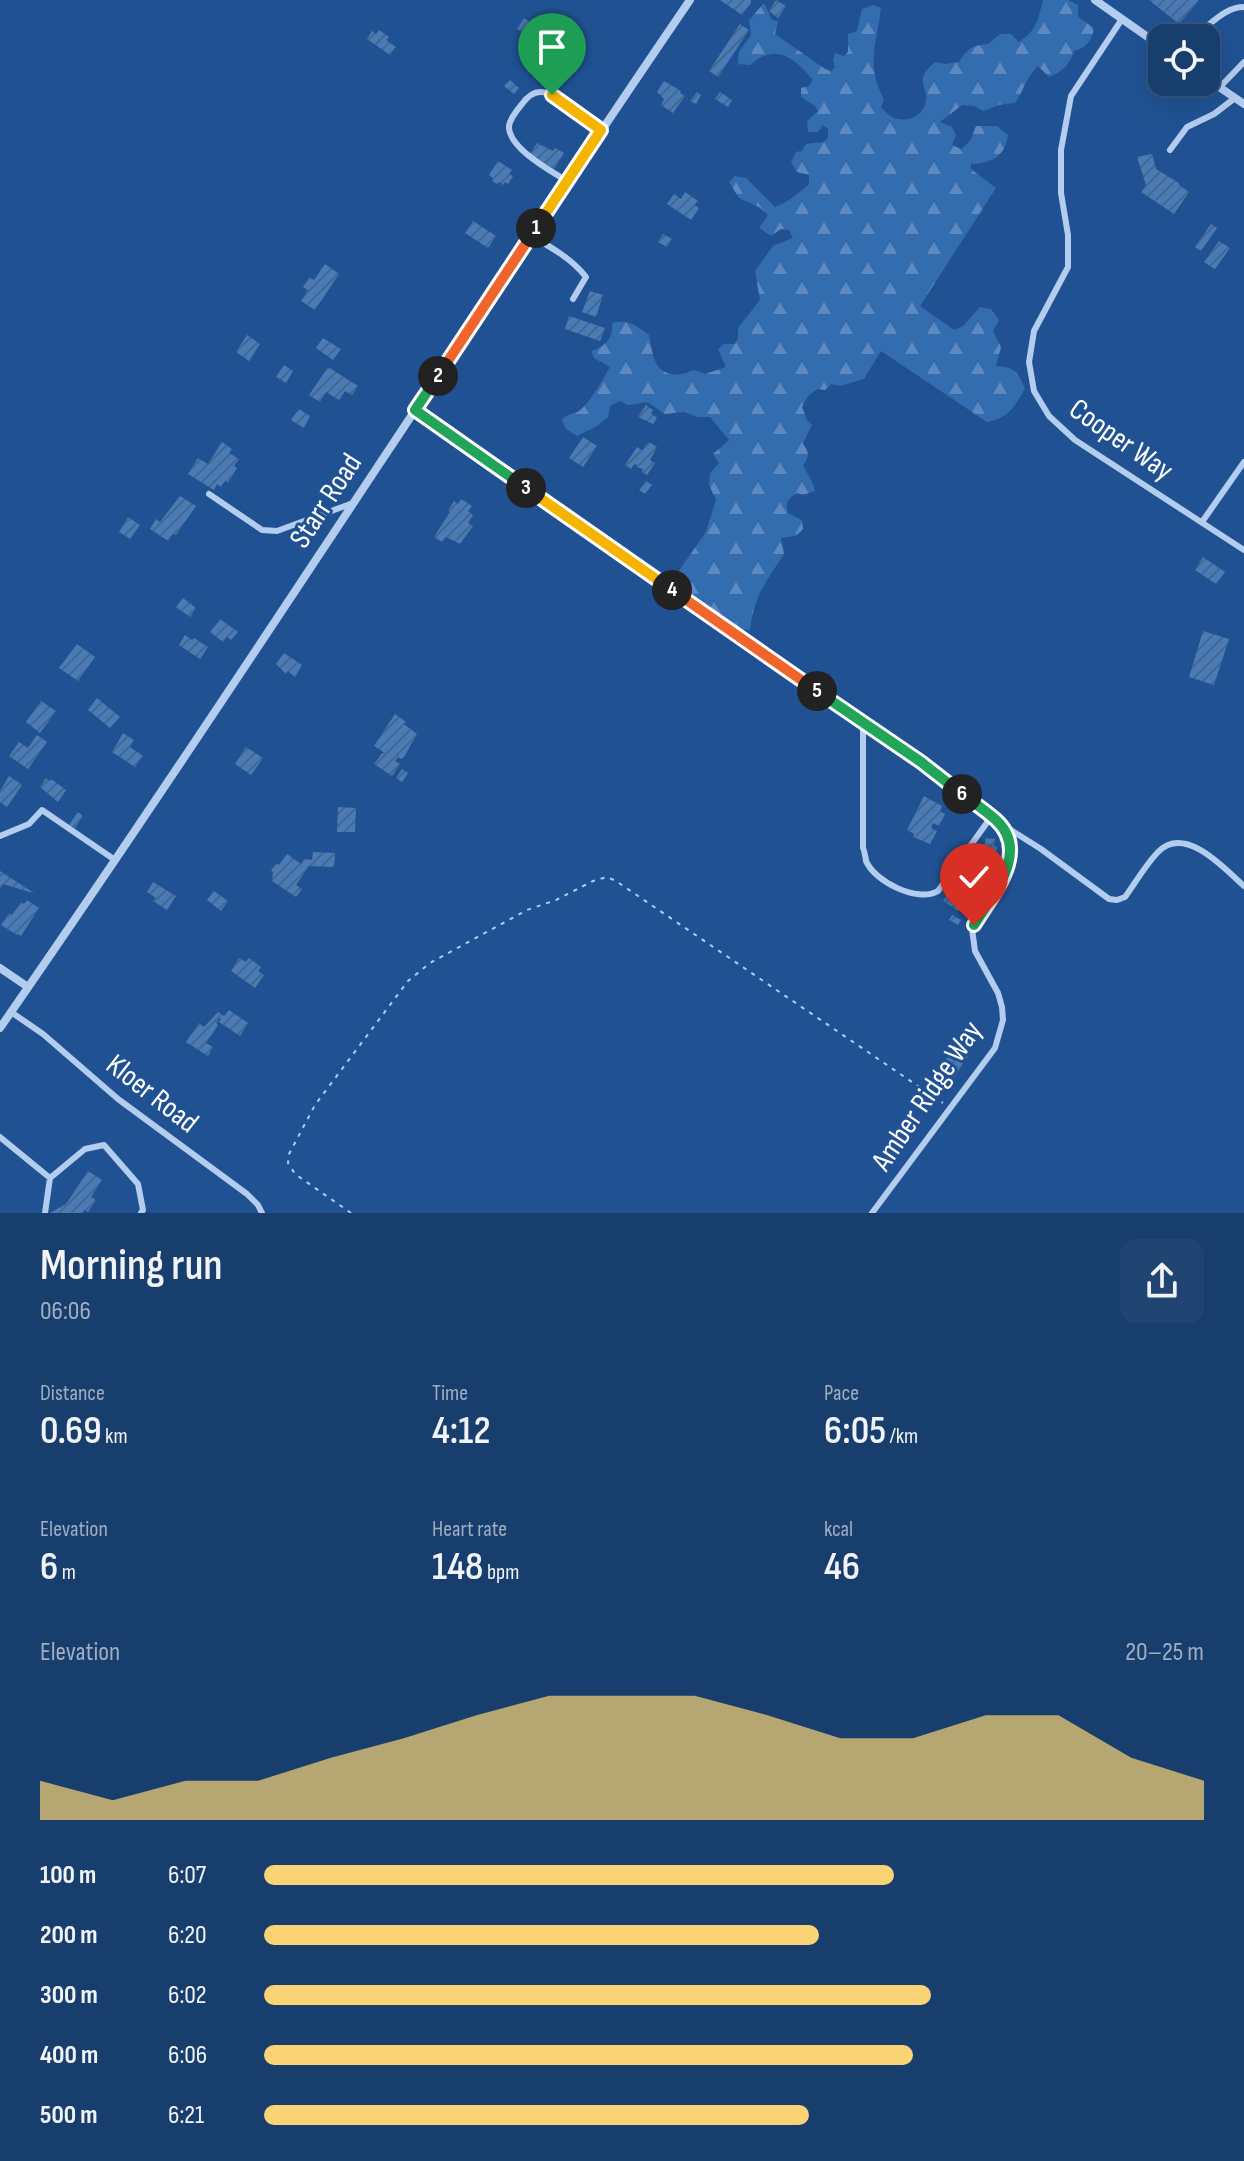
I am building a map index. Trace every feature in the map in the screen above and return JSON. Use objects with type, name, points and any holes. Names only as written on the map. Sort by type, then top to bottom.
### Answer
[{"type":"street","name":"Starr Road","points":[[0,1028],[690,0]]},
{"type":"street","points":[[1095,0],[1147,37]]},
{"type":"street","points":[[1220,87],[1244,104]]},
{"type":"street","points":[[0,968],[28,987]]},
{"type":"lane","points":[[1211,24],[1224,13],[1244,7]]},
{"type":"lane","name":"Cooper Way","points":[[1122,19],[1071,96],[1061,150],[1061,193],[1068,235],[1068,267],[1034,331],[1029,362],[1034,391],[1049,416],[1075,440],[1244,550]]},
{"type":"lane","points":[[1220,87],[1244,62]]},
{"type":"lane","points":[[567,181],[523,151],[509,130],[509,122],[531,94],[542,92],[552,95],[601,130]]},
{"type":"lane","points":[[1170,150],[1187,127],[1214,114],[1235,98]]},
{"type":"lane","points":[[531,236],[569,260],[586,277],[573,299]]},
{"type":"lane","points":[[415,410],[863,725],[921,762],[1109,899],[1125,897],[1160,850],[1169,844],[1181,842],[1196,847],[1244,886]]},
{"type":"lane","points":[[1202,522],[1244,462]]},
{"type":"lane","points":[[209,494],[262,530],[277,531],[353,503]]},
{"type":"lane","points":[[863,725],[863,848],[872,870],[884,879],[907,893],[923,896],[938,891],[994,818]]},
{"type":"lane","points":[[0,836],[24,827],[42,810],[115,860]]},
{"type":"lane","name":"Amber Ridge Way","points":[[872,1213],[995,1048],[1003,1020],[998,993],[975,951],[972,935],[972,929],[1008,866],[1011,852],[1010,837],[994,818]]},
{"type":"lane","name":"Kloer Road","points":[[11,1012],[43,1034],[118,1099],[247,1194],[262,1213]]},
{"type":"lane","points":[[0,1137],[50,1178]]},
{"type":"lane","points":[[45,1213],[50,1178],[85,1149],[104,1145],[138,1184],[141,1213]]},
{"type":"path","points":[[351,1213],[295,1174],[288,1163],[289,1154],[315,1105],[388,1006],[408,981],[430,963],[527,910],[607,877],[950,1108]]},
{"type":"green space","points":[[1043,0],[1068,0],[1078,5],[1078,17],[1094,28],[1092,37],[1085,46],[1074,51],[1068,64],[1058,73],[1049,77],[1038,66],[1015,103],[984,111],[962,105],[940,122],[952,127],[956,135],[952,145],[961,149],[970,141],[976,126],[997,126],[1008,135],[1001,154],[985,162],[971,164],[971,169],[996,188],[920,306],[954,330],[963,326],[980,307],[991,309],[999,320],[993,331],[1001,347],[996,366],[1015,371],[1025,389],[1006,415],[987,422],[881,351],[864,379],[840,386],[831,384],[825,390],[817,389],[808,396],[802,407],[812,425],[803,443],[808,454],[803,465],[815,491],[803,495],[797,493],[788,501],[788,513],[802,520],[803,529],[796,536],[781,538],[784,554],[758,598],[750,630],[735,629],[683,593],[678,572],[706,532],[716,500],[709,485],[710,473],[719,463],[713,454],[729,440],[710,417],[684,412],[665,414],[647,402],[629,405],[620,401],[610,406],[608,417],[597,426],[577,436],[566,429],[562,420],[583,407],[610,367],[594,358],[591,351],[608,341],[612,323],[628,323],[649,335],[655,361],[667,373],[683,374],[694,370],[705,374],[726,367],[718,349],[724,344],[735,344],[738,328],[760,300],[755,271],[773,246],[793,238],[789,230],[781,229],[771,236],[759,228],[768,215],[739,198],[729,182],[735,176],[746,178],[775,207],[784,203],[809,184],[809,175],[797,172],[791,162],[796,152],[802,151],[806,144],[823,142],[828,138],[828,129],[823,125],[818,132],[808,132],[807,121],[818,111],[801,97],[801,88],[809,86],[813,80],[799,65],[777,54],[760,58],[750,65],[738,64],[739,52],[751,35],[749,20],[764,3],[772,20],[778,21],[775,34],[831,71],[835,67],[835,53],[844,56],[848,52],[848,34],[857,31],[862,9],[873,5],[881,8],[874,64],[878,87],[884,99],[881,107],[890,116],[907,119],[917,115],[924,107],[923,77],[935,62],[959,62],[971,48],[988,44],[1000,34],[1011,34],[1019,42],[1033,29]]},
{"type":"building","points":[[720,0],[751,0],[751,3],[742,15]]},
{"type":"building","points":[[776,0],[786,6],[778,18],[769,11]]},
{"type":"building","points":[[1149,0],[1199,0],[1179,24]]},
{"type":"building","points":[[524,18],[535,25],[528,36],[517,29]]},
{"type":"building","points":[[740,24],[749,30],[718,77],[709,71]]},
{"type":"building","points":[[379,30],[396,47],[390,55],[367,39],[372,31],[376,34]]},
{"type":"building","points":[[558,32],[574,43],[572,47],[578,50],[575,55],[570,51],[566,57],[549,45]]},
{"type":"building","points":[[510,80],[519,88],[514,94],[504,86]]},
{"type":"building","points":[[664,81],[685,96],[673,113],[661,105],[664,99],[657,92]]},
{"type":"building","points":[[697,92],[701,95],[696,104],[690,101]]},
{"type":"building","points":[[720,92],[732,100],[728,107],[715,99]]},
{"type":"building","points":[[537,143],[564,153],[554,169],[530,154]]},
{"type":"building","points":[[1152,154],[1156,169],[1189,192],[1174,214],[1141,192],[1146,185],[1137,157]]},
{"type":"building","points":[[498,161],[512,170],[509,174],[513,176],[508,184],[497,184],[489,175]]},
{"type":"building","points":[[685,192],[698,201],[695,205],[699,208],[691,220],[667,204],[674,194],[681,199]]},
{"type":"building","points":[[473,221],[496,236],[488,248],[465,233]]},
{"type":"building","points":[[1211,224],[1217,228],[1201,251],[1195,247]]},
{"type":"building","points":[[663,234],[672,239],[667,247],[658,242]]},
{"type":"building","points":[[1219,241],[1230,248],[1215,269],[1204,262]]},
{"type":"building","points":[[325,264],[339,274],[315,310],[301,301],[308,290],[303,287],[309,277],[314,280]]},
{"type":"building","points":[[590,291],[603,295],[596,317],[582,312]]},
{"type":"building","points":[[569,316],[605,328],[600,341],[565,329]]},
{"type":"building","points":[[247,335],[260,344],[249,361],[236,352]]},
{"type":"building","points":[[323,338],[341,349],[333,360],[316,348]]},
{"type":"building","points":[[284,365],[293,371],[286,383],[276,377]]},
{"type":"building","points":[[328,367],[358,386],[352,395],[345,391],[339,400],[326,392],[320,402],[309,395]]},
{"type":"building","points":[[646,405],[657,418],[653,424],[638,417]]},
{"type":"building","points":[[299,409],[310,416],[304,428],[291,420]]},
{"type":"building","points":[[583,437],[597,446],[583,467],[569,458]]},
{"type":"building","points":[[222,442],[232,449],[229,453],[239,459],[228,483],[225,481],[221,487],[217,484],[214,490],[188,474],[198,458],[208,464]]},
{"type":"building","points":[[649,442],[657,447],[650,460],[655,463],[647,475],[637,465],[634,464],[631,469],[625,465],[637,447],[642,450]]},
{"type":"building","points":[[646,481],[652,485],[645,494],[639,490]]},
{"type":"building","points":[[180,496],[196,506],[176,535],[173,534],[168,541],[150,529],[156,519],[160,522]]},
{"type":"building","points":[[461,499],[472,506],[468,511],[473,515],[468,523],[473,526],[460,544],[446,537],[442,542],[434,537],[454,501],[458,504]]},
{"type":"building","points":[[128,517],[140,525],[130,539],[119,532]]},
{"type":"building","points":[[1203,557],[1225,572],[1216,584],[1195,570]]},
{"type":"building","points":[[183,598],[196,608],[190,617],[176,607]]},
{"type":"building","points":[[220,619],[238,632],[231,640],[227,637],[223,642],[210,632]]},
{"type":"building","points":[[1203,631],[1229,639],[1214,685],[1189,677]]},
{"type":"building","points":[[185,635],[208,647],[200,659],[179,645]]},
{"type":"building","points":[[77,644],[95,657],[78,681],[59,668]]},
{"type":"building","points":[[284,653],[302,665],[295,677],[288,671],[286,674],[276,664]]},
{"type":"building","points":[[97,698],[120,717],[110,728],[88,710]]},
{"type":"building","points":[[41,701],[56,711],[40,733],[26,722]]},
{"type":"building","points":[[395,714],[417,734],[404,757],[398,757],[395,761],[400,764],[392,776],[374,764],[385,753],[374,746]]},
{"type":"building","points":[[123,733],[134,740],[130,747],[143,756],[135,767],[112,752]]},
{"type":"building","points":[[37,735],[47,742],[28,769],[9,756],[19,742],[28,748]]},
{"type":"building","points":[[246,747],[263,758],[251,775],[235,764]]},
{"type":"building","points":[[402,769],[408,773],[402,782],[396,778]]},
{"type":"building","points":[[9,776],[22,785],[7,807],[0,802],[0,791]]},
{"type":"building","points":[[46,778],[66,790],[58,802],[40,787]]},
{"type":"building","points":[[924,796],[942,806],[940,811],[945,814],[939,826],[933,823],[931,828],[937,831],[930,844],[913,837],[914,834],[907,830]]},
{"type":"building","points":[[338,807],[356,808],[355,832],[337,832]]},
{"type":"building","points":[[78,812],[83,816],[75,828],[69,825]]},
{"type":"building","points":[[985,838],[995,839],[995,862],[980,860]]},
{"type":"building","points":[[313,852],[335,853],[334,867],[309,866],[296,885],[302,889],[296,897],[272,881],[271,870],[287,854],[301,864],[304,859],[312,860]]},
{"type":"building","points":[[0,871],[34,893],[3,884],[0,889]]},
{"type":"building","points":[[958,880],[972,890],[958,911],[943,901]]},
{"type":"building","points":[[153,882],[176,896],[167,910],[153,901],[156,898],[147,892]]},
{"type":"building","points":[[214,891],[228,901],[221,911],[207,900]]},
{"type":"building","points":[[27,900],[39,908],[21,936],[1,925],[9,913],[12,915],[21,902],[24,904]]},
{"type":"building","points":[[952,915],[961,920],[958,925],[949,920]]},
{"type":"building","points":[[239,958],[246,962],[249,958],[261,967],[258,971],[264,975],[255,988],[231,971]]},
{"type":"building","points":[[229,1010],[248,1023],[240,1036],[219,1022],[219,1018],[206,1043],[213,1047],[208,1056],[186,1042],[199,1023],[204,1027],[218,1012],[224,1016]]},
{"type":"building","points":[[956,1044],[970,1053],[950,1084],[936,1074]]},
{"type":"building","points":[[88,1171],[102,1180],[91,1197],[96,1200],[88,1212],[50,1213],[66,1204]]},
{"type":"route","points":[[552,95],[601,130],[415,410],[863,725],[921,762],[997,820],[1010,837],[1008,866],[974,925]]}]
